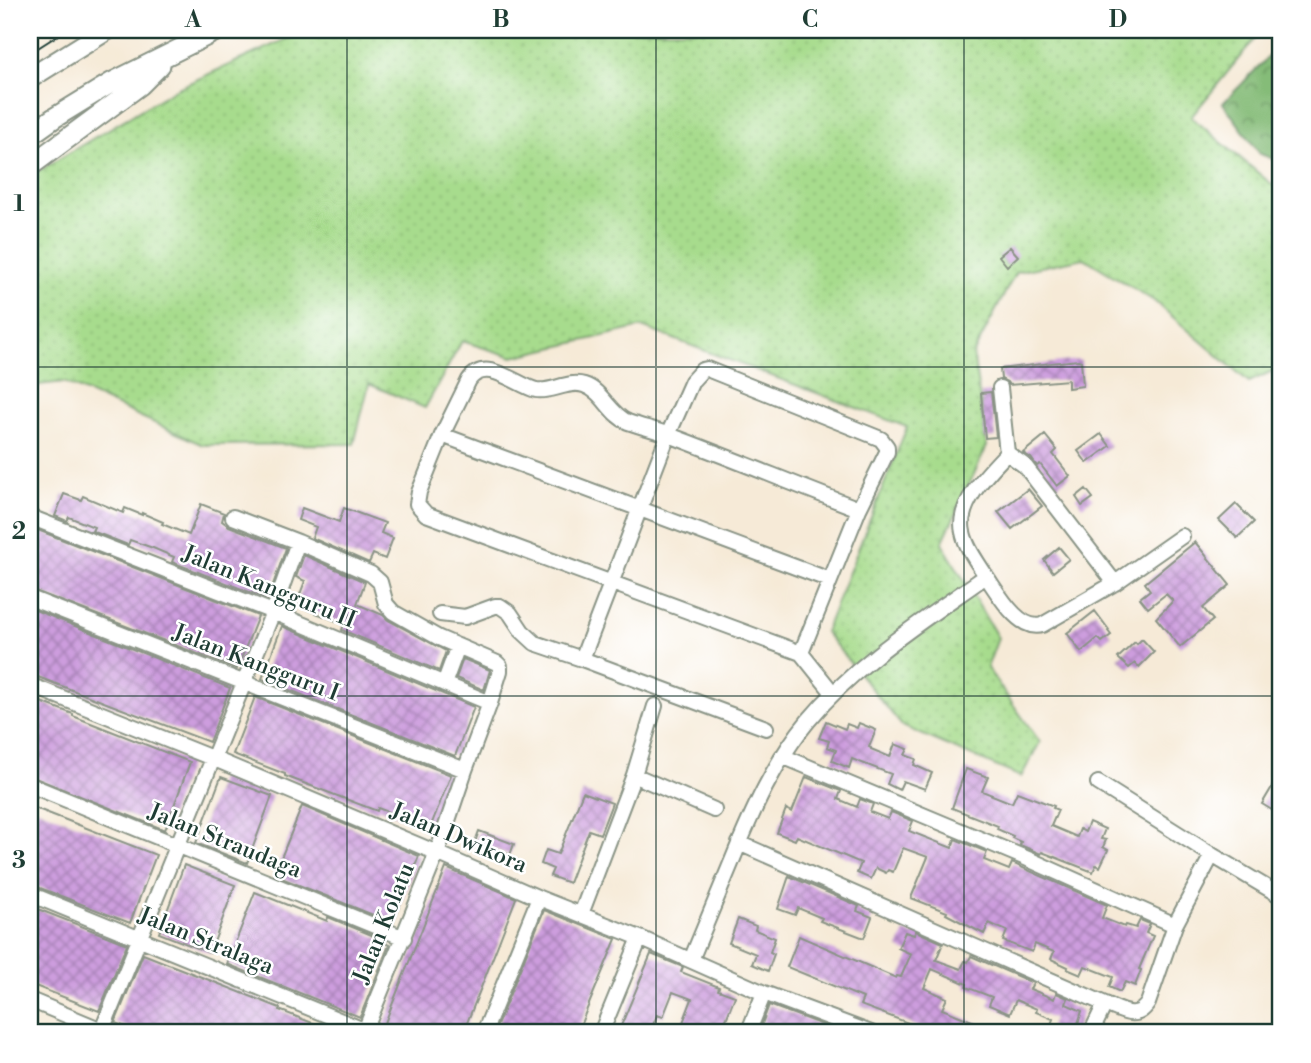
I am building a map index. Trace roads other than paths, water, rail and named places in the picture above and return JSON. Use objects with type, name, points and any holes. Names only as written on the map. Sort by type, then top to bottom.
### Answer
[{"type":"highway","points":[[30,78],[107,30]]},
{"type":"highway","points":[[30,135],[111,83],[218,30]]},
{"type":"highway","points":[[30,166],[139,85],[174,53]]},
{"type":"street","points":[[582,659],[668,435],[696,375],[702,370],[712,369],[881,439],[887,447],[801,653]]},
{"type":"street","points":[[833,693],[801,653],[426,514],[418,504],[419,492],[442,435],[471,377],[486,370],[537,390],[564,384],[584,385],[593,389],[621,419],[859,509]]},
{"type":"street","points":[[1000,388],[1006,453],[967,502],[962,524],[966,543],[986,576],[1018,619],[1027,625],[1042,625],[1115,583],[1182,536]]},
{"type":"street","points":[[442,435],[830,580]]},
{"type":"street","points":[[1006,453],[1025,467],[1115,583]]},
{"type":"street","name":"Jalan Kangguru II","points":[[30,517],[273,611],[490,703]]},
{"type":"street","points":[[233,517],[371,574],[380,582],[387,604],[393,612],[458,646],[444,684]]},
{"type":"street","points":[[30,1000],[106,1032],[139,939],[273,611],[298,542]]},
{"type":"street","points":[[691,960],[757,802],[782,756],[807,722],[833,693],[887,647],[986,576]]},
{"type":"street","name":"Jalan Kangguru I","points":[[30,598],[465,770]]},
{"type":"street","points":[[440,614],[465,618],[500,606],[510,613],[522,631],[535,643],[766,728]]},
{"type":"street","name":"Jalan Kolatu","points":[[365,1032],[438,853],[500,671],[497,663],[458,646]]},
{"type":"street","name":"Jalan Dwikora","points":[[30,685],[212,758],[764,993],[871,1033]]},
{"type":"street","points":[[581,914],[634,775],[655,706]]},
{"type":"street","points":[[782,756],[1028,859],[1175,925]]},
{"type":"street","points":[[634,775],[714,810]]},
{"type":"street","points":[[1098,783],[1281,896]]},
{"type":"street","name":"Jalan Straudaga","points":[[30,785],[404,938]]},
{"type":"street","points":[[739,844],[1131,1014],[1142,1012],[1148,1003],[1175,925],[1212,855]]},
{"type":"street","name":"Jalan Stralaga","points":[[30,894],[365,1032]]},
{"type":"street","points":[[484,1033],[539,898]]},
{"type":"street","points":[[601,1033],[640,938]]},
{"type":"street","points":[[748,1033],[764,993]]},
{"type":"street","points":[[1090,1033],[1105,1004]]},
{"type":"tram line","points":[[30,53],[66,30]]}]
